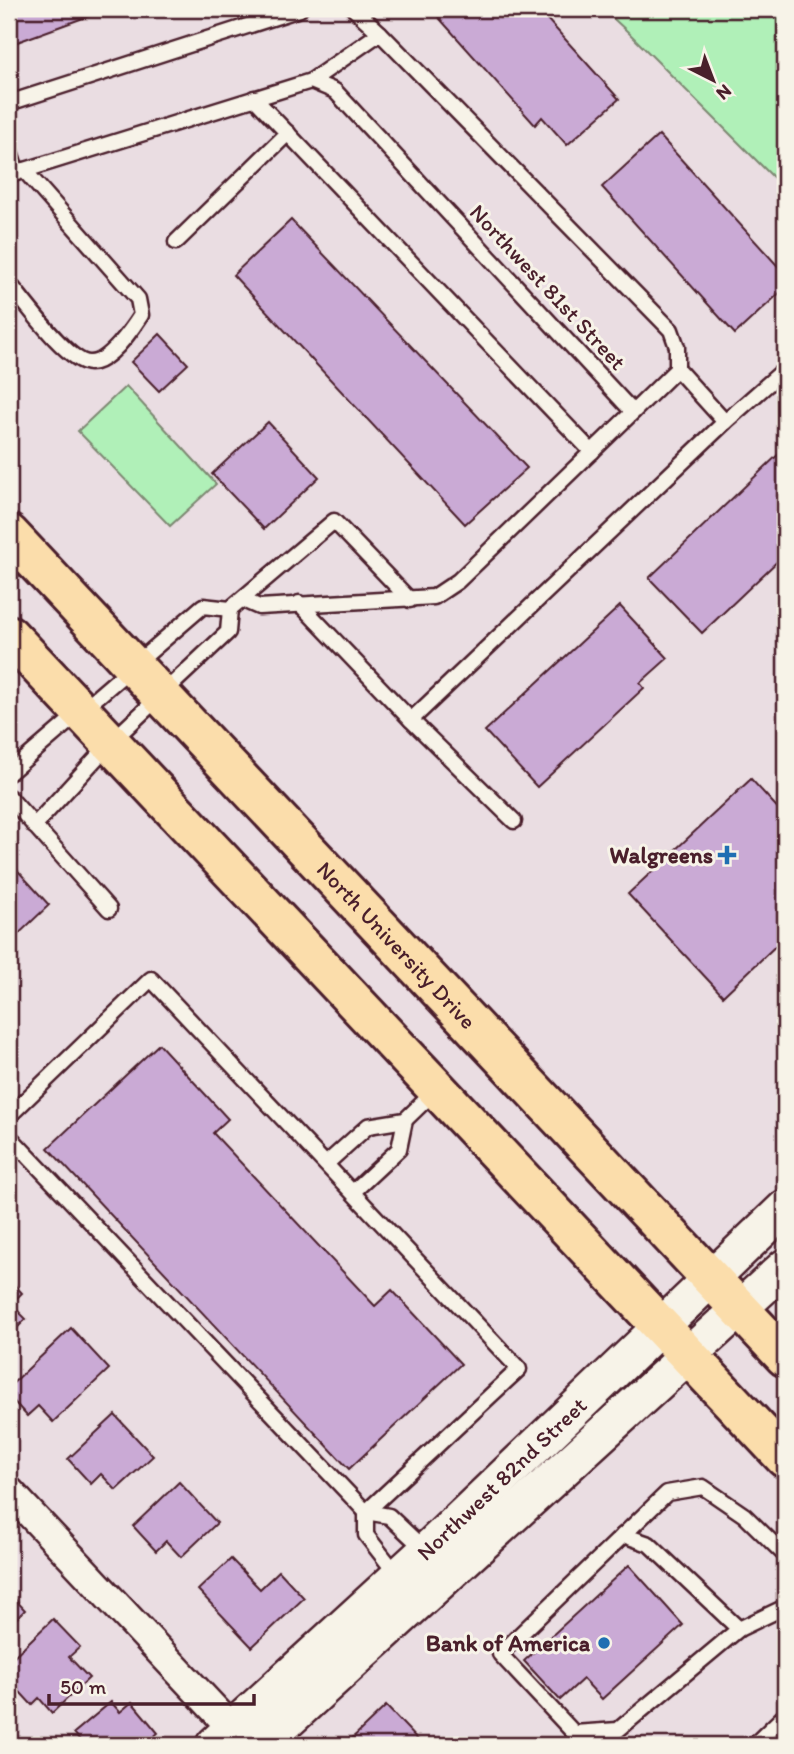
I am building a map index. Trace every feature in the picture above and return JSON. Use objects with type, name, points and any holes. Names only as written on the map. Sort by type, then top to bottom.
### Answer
[{"type":"main road","name":"North University Drive","points":[[9,534],[785,1357]]},
{"type":"main road","points":[[9,635],[785,1458]]},
{"type":"street","name":"Northwest 82nd Street","points":[[438,1563],[662,1328],[785,1208]]},
{"type":"street","name":"Northwest 82nd Street","points":[[231,1739],[438,1563],[689,1357],[785,1267]]},
{"type":"street","points":[[9,1491],[231,1739]]},
{"type":"street","name":"Northwest 82nd Street","points":[[261,1745],[410,1588]]},
{"type":"lane","points":[[9,103],[300,9]]},
{"type":"lane","points":[[354,9],[671,330],[677,347],[677,369],[725,422]]},
{"type":"lane","points":[[16,173],[311,80],[380,33]]},
{"type":"lane","name":"Northwest 81st Street","points":[[311,80],[335,91],[633,412]]},
{"type":"lane","points":[[254,98],[592,452]]},
{"type":"lane","points":[[176,242],[288,133]]},
{"type":"lane","points":[[9,148],[16,173],[138,299],[141,315],[105,357],[93,363],[83,362],[68,352],[9,283]]},
{"type":"lane","points":[[243,600],[259,607],[434,597],[458,581],[677,369]]},
{"type":"lane","points":[[411,720],[725,422],[785,369]]},
{"type":"lane","points":[[34,826],[110,743],[148,681],[203,607],[230,609],[334,521],[410,600]]},
{"type":"lane","points":[[299,603],[411,720],[514,821]]},
{"type":"lane","points":[[9,773],[82,712],[148,681],[228,632],[230,609]]},
{"type":"lane","points":[[9,797],[109,909]]},
{"type":"lane","points":[[9,1116],[151,979],[519,1369],[366,1512],[366,1535],[410,1588]]},
{"type":"lane","points":[[353,1192],[399,1149],[405,1120],[437,1089]]},
{"type":"lane","points":[[326,1164],[368,1126],[405,1120]]},
{"type":"lane","points":[[9,1136],[366,1512],[389,1516],[438,1563]]},
{"type":"lane","points":[[785,1555],[744,1516],[703,1487],[667,1493],[499,1654],[574,1733],[618,1730],[739,1629],[785,1607]]},
{"type":"lane","points":[[623,1535],[649,1544],[739,1629]]},
{"type":"lane","points":[[754,1745],[785,1715]]},
{"type":"green space","points":[[603,9],[785,9],[785,189],[628,32]]},
{"type":"green space","points":[[126,386],[216,484],[170,526],[78,431]]},
{"type":"building","points":[[9,9],[108,9],[9,45]]},
{"type":"building","points":[[431,9],[538,9],[619,99],[567,145],[542,117],[535,125]]},
{"type":"building","points":[[659,135],[785,274],[785,288],[735,334],[602,187]]},
{"type":"building","points":[[291,220],[527,468],[465,524],[233,275]]},
{"type":"building","points":[[160,334],[188,364],[159,391],[131,362]]},
{"type":"building","points":[[268,422],[319,477],[264,529],[212,474]]},
{"type":"building","points":[[785,448],[785,554],[702,633],[649,578]]},
{"type":"building","points":[[620,606],[668,658],[640,683],[644,688],[537,787],[485,731]]},
{"type":"building","name":"Walgreens","points":[[751,779],[785,816],[785,937],[723,996],[628,894]]},
{"type":"building","points":[[9,861],[49,905],[9,943]]},
{"type":"building","points":[[159,1044],[228,1119],[213,1133],[375,1306],[392,1290],[461,1364],[349,1469],[48,1148]]},
{"type":"building","points":[[9,1279],[22,1293],[11,1304],[26,1319],[9,1336]]},
{"type":"building","points":[[71,1328],[109,1369],[53,1422],[38,1406],[27,1416],[9,1396],[9,1387]]},
{"type":"building","points":[[115,1415],[153,1456],[116,1490],[101,1474],[91,1484],[68,1459]]},
{"type":"building","points":[[179,1482],[217,1523],[181,1557],[166,1541],[156,1551],[133,1526]]},
{"type":"building","points":[[231,1559],[260,1589],[279,1571],[304,1598],[252,1647],[198,1590]]},
{"type":"building","name":"Bank of America","points":[[629,1565],[683,1625],[602,1699],[583,1679],[560,1700],[524,1661]]},
{"type":"building","points":[[9,1593],[25,1610],[9,1626]]},
{"type":"building","points":[[53,1619],[80,1647],[69,1657],[89,1678],[52,1713],[39,1698],[32,1705],[9,1680],[9,1661]]},
{"type":"building","points":[[111,1702],[120,1712],[132,1702],[158,1733],[144,1745],[84,1745],[74,1733]]},
{"type":"building","points":[[386,1706],[423,1745],[345,1745]]},
{"type":"place","name":"Walgreens","points":[[727,855]]},
{"type":"place","name":"Bank of America","points":[[604,1643]]}]
